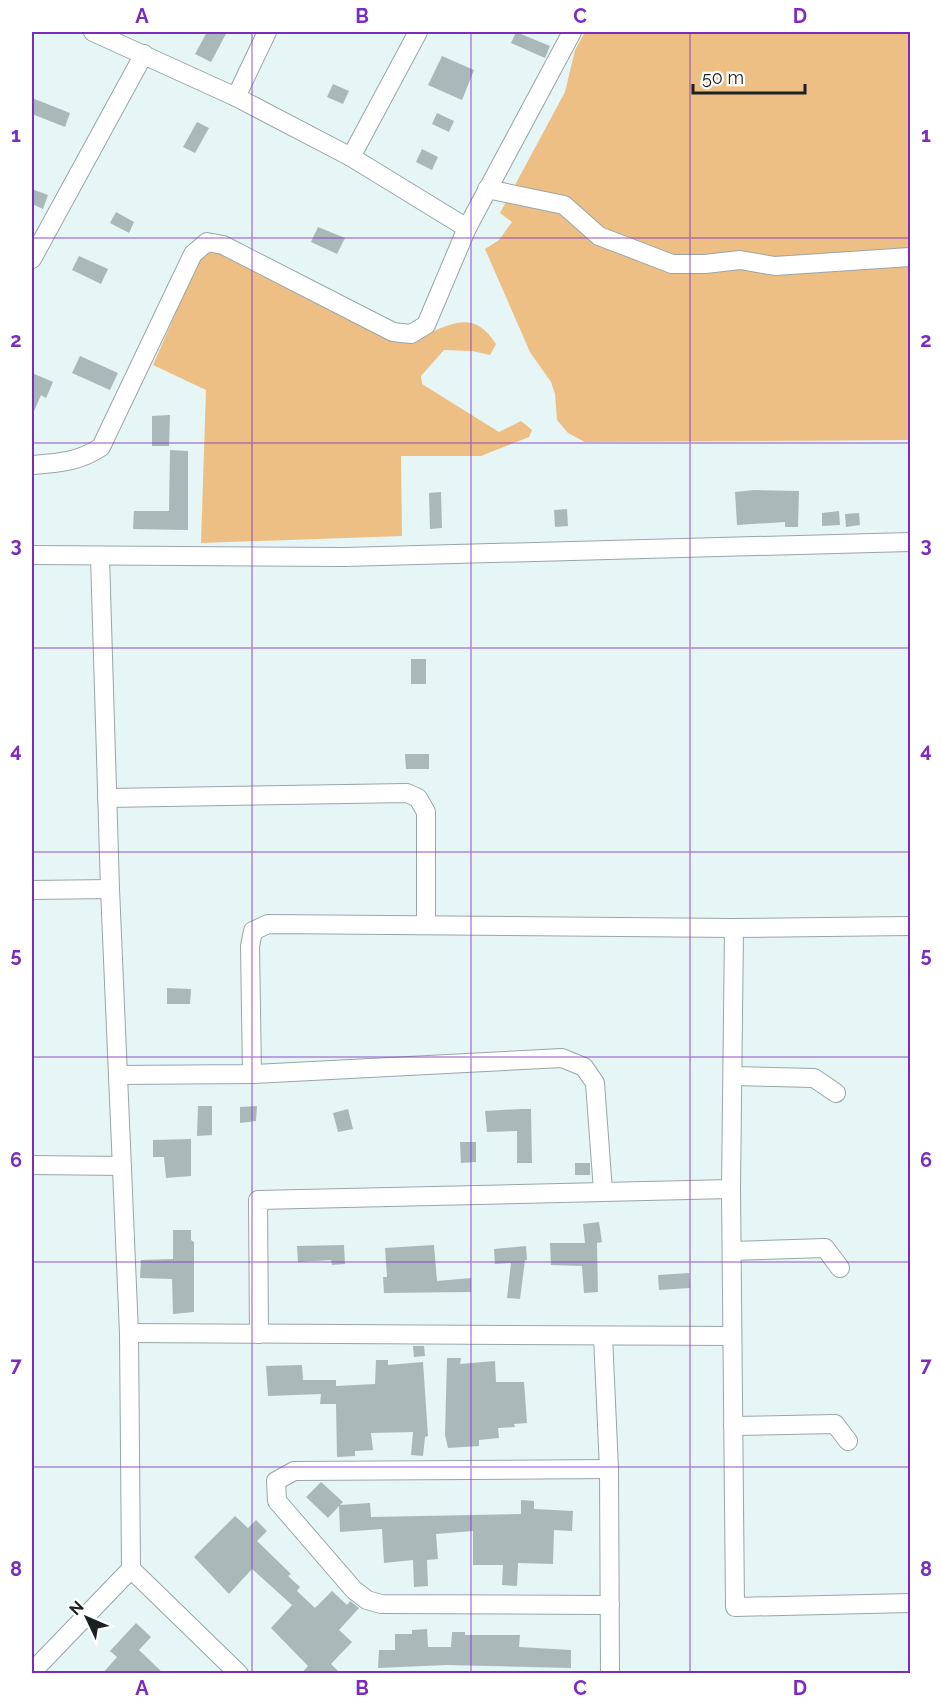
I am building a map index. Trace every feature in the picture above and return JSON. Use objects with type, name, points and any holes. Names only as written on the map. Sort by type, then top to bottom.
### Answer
[{"type":"street","points":[[93,32],[236,97],[351,157],[467,228]]},
{"type":"street","points":[[236,97],[267,32]]},
{"type":"street","points":[[351,157],[418,32]]},
{"type":"street","points":[[32,465],[64,463],[87,457],[101,447],[193,254],[207,242],[223,245],[393,333],[411,334],[426,325],[467,228],[572,32]]},
{"type":"street","points":[[32,259],[144,54]]},
{"type":"street","points":[[488,189],[564,205],[599,236],[672,264],[705,264],[740,260],[775,266],[910,257]]},
{"type":"street","points":[[32,555],[344,556],[910,542]]},
{"type":"street","points":[[32,1672],[130,1569],[129,1333],[110,889],[100,557]]},
{"type":"street","points":[[107,798],[406,793],[418,798],[426,812],[426,923]]},
{"type":"street","points":[[32,890],[110,889]]},
{"type":"street","points":[[252,1074],[250,946],[253,931],[268,924],[426,923],[734,928],[910,926]]},
{"type":"street","points":[[734,928],[731,1190],[735,1608],[910,1603]]},
{"type":"street","points":[[118,1075],[252,1074],[562,1058],[584,1067],[596,1083],[603,1191]]},
{"type":"street","points":[[734,1076],[814,1078],[837,1093]]},
{"type":"street","points":[[32,1165],[122,1166]]},
{"type":"street","points":[[259,1334],[258,1200],[731,1190]]},
{"type":"street","points":[[732,1251],[825,1248],[840,1268]]},
{"type":"street","points":[[129,1333],[732,1336]]},
{"type":"street","points":[[603,1336],[609,1469],[610,1674]]},
{"type":"street","points":[[733,1426],[835,1424],[848,1441]]},
{"type":"street","points":[[609,1469],[294,1471],[276,1481],[277,1501],[354,1590],[367,1600],[381,1604],[610,1605]]},
{"type":"street","points":[[130,1569],[239,1674]]},
{"type":"shaded area","points":[[585,32],[910,32],[910,440],[585,442],[568,433],[557,420],[555,394],[551,382],[530,352],[485,249],[499,240],[512,222],[500,213],[565,92],[575,50]]},
{"type":"shaded area","points":[[223,250],[412,340],[457,323],[467,322],[477,325],[487,332],[496,344],[490,355],[472,351],[444,350],[421,376],[422,384],[499,432],[521,421],[532,430],[529,437],[481,456],[401,456],[402,536],[201,543],[206,390],[153,365],[197,264],[208,253]]},
{"type":"building","points":[[207,32],[227,32],[211,62],[195,54]]},
{"type":"building","points":[[516,32],[550,46],[545,58],[511,43]]},
{"type":"building","points":[[442,56],[474,70],[462,100],[428,85]]},
{"type":"building","points":[[333,84],[349,91],[343,104],[327,97]]},
{"type":"building","points":[[32,98],[70,113],[65,127],[32,114]]},
{"type":"building","points":[[437,113],[454,121],[449,132],[432,124]]},
{"type":"building","points":[[197,122],[209,128],[195,153],[183,147]]},
{"type":"building","points":[[422,149],[438,157],[432,170],[416,162]]},
{"type":"building","points":[[32,189],[48,195],[43,209],[32,204]]},
{"type":"building","points":[[116,212],[134,222],[129,233],[110,223]]},
{"type":"building","points":[[318,227],[345,238],[337,254],[311,242]]},
{"type":"building","points":[[79,256],[108,269],[101,284],[72,270]]},
{"type":"building","points":[[80,356],[118,373],[110,390],[72,373]]},
{"type":"building","points":[[32,373],[53,382],[46,398],[41,395],[32,416]]},
{"type":"building","points":[[170,415],[169,446],[152,446],[152,416]]},
{"type":"building","points":[[170,450],[188,451],[188,530],[133,529],[134,511],[169,511]]},
{"type":"building","points":[[799,491],[798,527],[785,527],[785,522],[737,525],[735,492]]},
{"type":"building","points":[[441,492],[442,528],[430,529],[429,493]]},
{"type":"building","points":[[567,509],[568,526],[555,527],[554,510]]},
{"type":"building","points":[[839,511],[840,525],[822,526],[822,513]]},
{"type":"building","points":[[859,513],[860,525],[846,527],[845,514]]},
{"type":"building","points":[[411,659],[426,659],[426,684],[411,684]]},
{"type":"building","points":[[405,754],[429,754],[429,769],[406,769]]},
{"type":"building","points":[[167,988],[191,989],[190,1004],[167,1004]]},
{"type":"building","points":[[198,1106],[212,1106],[212,1135],[197,1136]]},
{"type":"building","points":[[257,1106],[256,1121],[240,1123],[240,1107]]},
{"type":"building","points":[[348,1109],[353,1129],[338,1132],[333,1113]]},
{"type":"building","points":[[531,1109],[532,1163],[517,1163],[517,1131],[487,1132],[485,1111]]},
{"type":"building","points":[[191,1139],[191,1176],[166,1178],[164,1157],[153,1157],[153,1140]]},
{"type":"building","points":[[460,1142],[476,1142],[476,1162],[461,1163]]},
{"type":"building","points":[[575,1163],[590,1163],[590,1175],[575,1175]]},
{"type":"building","points":[[599,1222],[602,1242],[597,1243],[598,1292],[584,1293],[582,1266],[551,1265],[550,1243],[585,1243],[583,1224]]},
{"type":"building","points":[[173,1230],[191,1230],[191,1240],[194,1242],[194,1312],[173,1314],[172,1279],[140,1278],[141,1260],[173,1259]]},
{"type":"building","points":[[344,1245],[345,1264],[332,1265],[331,1260],[298,1262],[297,1246]]},
{"type":"building","points":[[434,1245],[437,1281],[471,1278],[471,1292],[384,1293],[383,1277],[387,1277],[385,1248]]},
{"type":"building","points":[[526,1246],[527,1260],[525,1260],[520,1299],[507,1298],[511,1263],[495,1264],[494,1249]]},
{"type":"building","points":[[689,1273],[690,1288],[659,1290],[658,1275]]},
{"type":"building","points":[[413,1346],[424,1346],[425,1356],[414,1357]]},
{"type":"building","points":[[447,1358],[461,1358],[460,1364],[495,1361],[496,1382],[524,1382],[527,1423],[514,1424],[515,1427],[498,1428],[499,1438],[479,1440],[479,1446],[448,1448],[445,1435]]},
{"type":"building","points":[[376,1360],[388,1360],[388,1365],[423,1362],[428,1436],[425,1437],[423,1456],[411,1455],[413,1432],[371,1433],[373,1450],[355,1451],[355,1456],[337,1457],[336,1404],[320,1404],[321,1394],[268,1396],[266,1366],[302,1365],[303,1380],[336,1380],[336,1386],[375,1384]]},
{"type":"building","points":[[321,1482],[343,1502],[340,1505],[370,1503],[371,1517],[521,1514],[521,1500],[534,1501],[534,1509],[573,1511],[572,1531],[554,1530],[553,1564],[518,1563],[517,1586],[502,1585],[503,1565],[473,1565],[473,1531],[436,1534],[438,1559],[427,1560],[428,1586],[414,1587],[413,1560],[384,1563],[382,1529],[340,1532],[339,1506],[328,1518],[306,1497]]},
{"type":"building","points":[[235,1516],[248,1528],[256,1520],[267,1531],[257,1541],[291,1574],[288,1576],[300,1587],[297,1591],[315,1608],[332,1591],[347,1605],[350,1601],[359,1608],[339,1630],[352,1642],[331,1664],[341,1674],[301,1674],[308,1666],[271,1628],[292,1605],[252,1569],[229,1594],[194,1557]]},
{"type":"building","points":[[136,1623],[151,1637],[139,1650],[164,1674],[102,1674],[117,1657],[110,1651]]},
{"type":"building","points":[[427,1629],[428,1647],[451,1647],[452,1632],[465,1632],[465,1635],[520,1635],[519,1647],[571,1650],[571,1668],[447,1665],[378,1668],[379,1650],[395,1650],[395,1634],[412,1634],[412,1630]]}]
